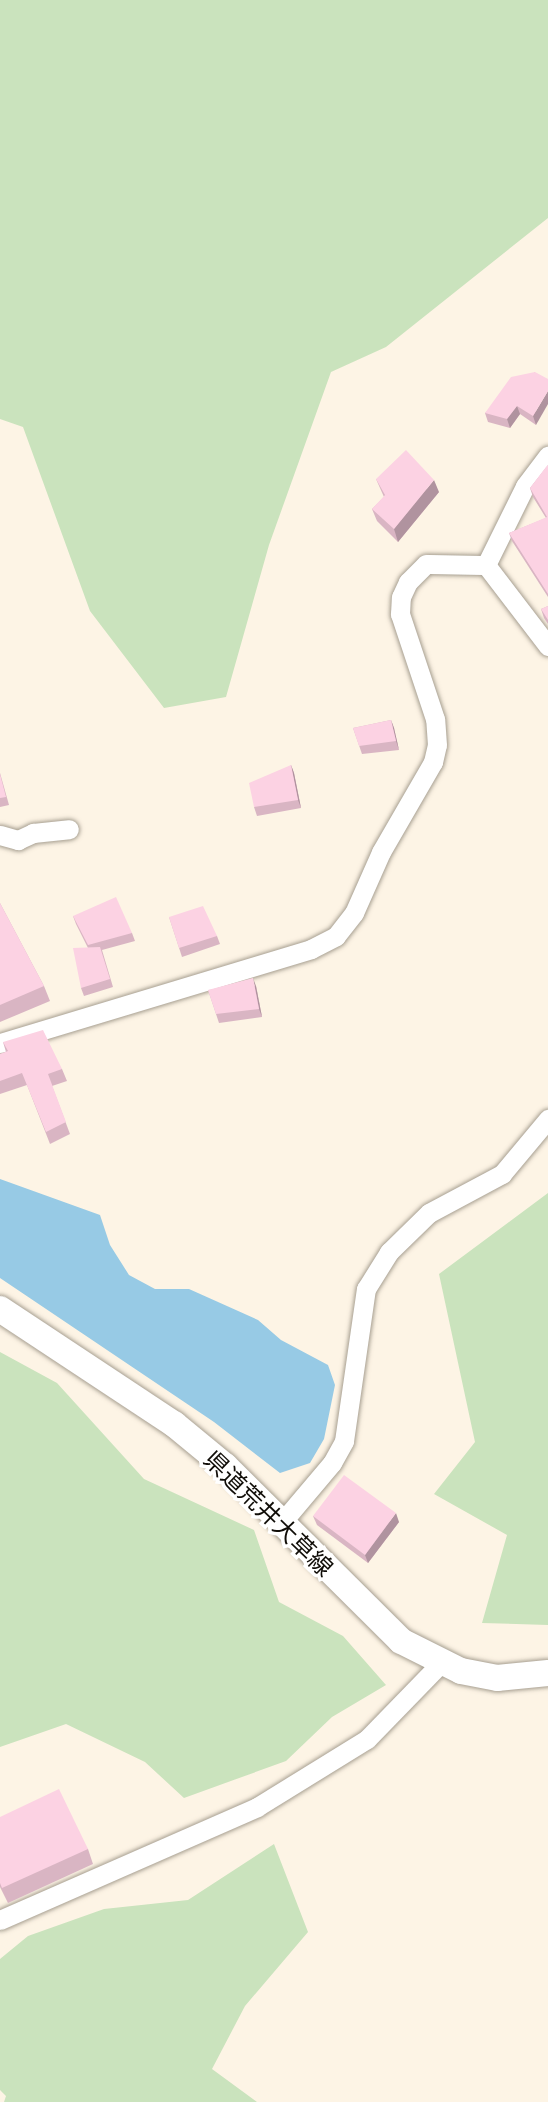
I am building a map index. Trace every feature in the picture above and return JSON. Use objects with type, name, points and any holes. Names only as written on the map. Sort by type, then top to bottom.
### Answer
[{"type":"main road","name":"県道荒井大草線","points":[[0,1309],[174,1424],[283,1521],[365,1609],[401,1641],[440,1664],[497,1678],[548,1673]]},
{"type":"street","points":[[486,565],[525,486],[548,456]]},
{"type":"street","points":[[0,1043],[311,949],[337,936],[354,913],[381,852],[433,762],[438,745],[435,719],[400,614],[401,597],[408,582],[426,564],[486,565]]},
{"type":"street","points":[[486,565],[548,646]]},
{"type":"street","points":[[0,835],[18,840],[33,833],[69,829]]},
{"type":"street","points":[[283,1521],[332,1463],[344,1441],[366,1289],[389,1252],[429,1213],[502,1174],[548,1119]]},
{"type":"street","points":[[0,1920],[257,1807],[367,1739],[440,1664]]},
{"type":"green space","points":[[0,0],[548,0],[548,218],[386,347],[331,372],[269,545],[226,697],[164,708],[90,611],[23,427],[0,419]]},
{"type":"green space","points":[[548,1193],[548,1625],[482,1623],[507,1535],[434,1494],[475,1442],[439,1274]]},
{"type":"green space","points":[[0,1352],[57,1383],[144,1479],[254,1530],[279,1602],[343,1636],[386,1685],[332,1717],[286,1761],[184,1798],[145,1762],[66,1724],[0,1747]]},
{"type":"green space","points":[[274,1844],[308,1932],[245,2006],[212,2069],[257,2102],[4,2102],[6,2096],[0,2090],[0,1959],[28,1936],[104,1909],[188,1900]]},
{"type":"water","points":[[0,1179],[100,1215],[110,1245],[129,1275],[155,1289],[189,1289],[258,1320],[281,1340],[328,1365],[335,1385],[324,1439],[310,1463],[280,1473],[214,1422],[0,1278]]},
{"type":"building","points":[[535,372],[548,379],[548,391],[533,416],[517,406],[507,419],[485,413],[511,377]]},
{"type":"building","points":[[406,450],[434,480],[394,529],[372,509],[385,495],[376,479]]},
{"type":"building","points":[[548,465],[548,594],[509,533],[547,517],[530,488]]},
{"type":"building","points":[[548,606],[548,620],[541,609]]},
{"type":"building","points":[[391,720],[396,741],[359,746],[353,728]]},
{"type":"building","points":[[291,765],[298,800],[254,807],[249,783]]},
{"type":"building","points":[[0,774],[6,797],[0,798]]},
{"type":"building","points":[[116,897],[132,933],[88,945],[73,916]]},
{"type":"building","points":[[0,903],[44,986],[0,1005]]},
{"type":"building","points":[[203,906],[217,936],[179,948],[169,917]]},
{"type":"building","points":[[100,947],[110,979],[81,988],[73,948]]},
{"type":"building","points":[[253,978],[259,1009],[216,1014],[208,990]]},
{"type":"building","points":[[43,1030],[62,1069],[48,1074],[66,1122],[46,1132],[22,1073],[0,1081],[0,1054],[8,1051],[3,1042]]},
{"type":"building","points":[[344,1475],[396,1513],[365,1555],[313,1516]]},
{"type":"building","points":[[59,1789],[88,1849],[2,1888],[0,1817]]}]
